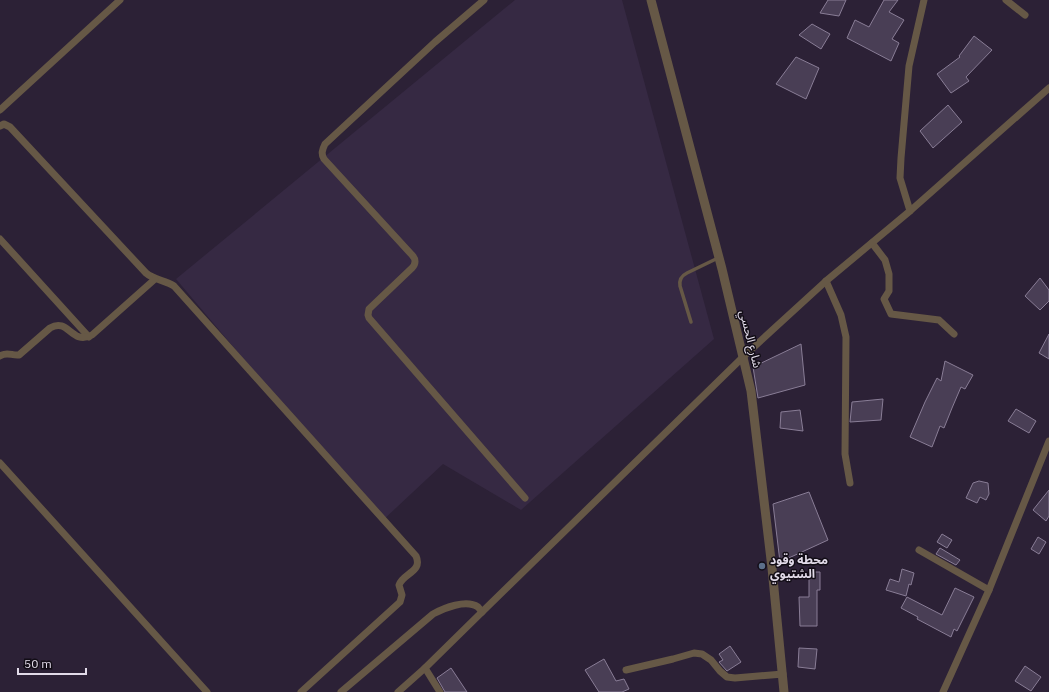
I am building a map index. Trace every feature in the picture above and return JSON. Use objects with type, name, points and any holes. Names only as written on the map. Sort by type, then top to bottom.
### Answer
[{"type":"street","points":[[0,110],[120,0]]},
{"type":"street","points":[[484,0],[435,42],[325,144],[322,154],[324,159],[415,260],[412,268],[369,309],[369,318],[525,498]]},
{"type":"street","name":"شارع الحسي","points":[[651,0],[719,258],[751,391],[772,568],[784,692]]},
{"type":"street","points":[[910,211],[900,178],[900,158],[910,66],[924,0]]},
{"type":"street","points":[[1006,0],[1025,15]]},
{"type":"street","points":[[398,692],[425,668],[743,357],[826,282],[910,211],[1049,88]]},
{"type":"street","points":[[0,126],[4,124],[10,127],[148,276],[174,286],[416,556],[418,562],[416,568],[400,581],[399,588],[402,593],[400,602],[301,692]]},
{"type":"street","points":[[0,239],[89,336]]},
{"type":"street","points":[[872,242],[885,260],[889,274],[889,291],[884,299],[891,314],[939,320],[954,334]]},
{"type":"street","points":[[0,356],[8,353],[19,355],[54,326],[62,325],[81,337],[92,335],[155,279]]},
{"type":"street","points":[[826,282],[841,315],[846,337],[845,454],[850,483]]},
{"type":"street","points":[[943,692],[989,590],[1049,441]]},
{"type":"street","points":[[0,463],[207,692]]},
{"type":"street","points":[[919,550],[989,590]]},
{"type":"street","points":[[341,692],[433,614],[443,608],[464,604],[477,607],[482,612]]},
{"type":"street","points":[[626,670],[694,653],[702,654],[711,660],[727,677],[735,678],[783,674]]},
{"type":"street","points":[[425,668],[440,692]]},
{"type":"lane","points":[[691,322],[680,286],[681,278],[683,275],[719,258]]},
{"type":"shaded area","points":[[515,0],[622,0],[714,339],[521,510],[443,464],[381,522],[176,279]]},
{"type":"building","points":[[828,0],[846,0],[839,16],[820,13]]},
{"type":"building","points":[[884,0],[898,0],[889,12],[904,20],[892,39],[899,43],[891,61],[847,38],[855,20],[869,27]]},
{"type":"building","points":[[812,24],[830,34],[821,49],[799,35]]},
{"type":"building","points":[[974,36],[992,50],[966,77],[969,81],[951,93],[937,74],[960,57],[959,56]]},
{"type":"building","points":[[796,57],[819,68],[806,99],[776,84]]},
{"type":"building","points":[[948,105],[962,122],[933,148],[920,131]]},
{"type":"building","points":[[1040,278],[1049,290],[1049,301],[1040,310],[1025,296]]},
{"type":"building","points":[[1049,334],[1049,359],[1039,353]]},
{"type":"building","points":[[801,344],[805,385],[758,398],[753,367]]},
{"type":"building","points":[[945,361],[973,375],[965,389],[961,387],[944,428],[940,426],[932,447],[910,437],[937,378],[941,381]]},
{"type":"building","points":[[883,399],[881,420],[850,422],[852,402]]},
{"type":"building","points":[[1016,409],[1036,421],[1029,433],[1008,421]]},
{"type":"building","points":[[800,410],[803,431],[780,428],[781,412]]},
{"type":"building","points":[[979,481],[988,483],[989,494],[986,500],[980,497],[977,503],[966,498],[973,483]]},
{"type":"building","points":[[1049,490],[1049,516],[1046,521],[1033,510]]},
{"type":"building","points":[[809,492],[828,540],[780,562],[773,504]]},
{"type":"building","points":[[942,534],[952,540],[947,548],[937,542]]},
{"type":"building","points":[[1038,537],[1046,542],[1039,554],[1031,549]]},
{"type":"building","points":[[940,548],[960,560],[956,565],[936,554]]},
{"type":"building","points":[[902,569],[914,573],[906,596],[886,590],[890,579],[899,582]]},
{"type":"building","points":[[809,572],[820,572],[820,590],[817,590],[817,626],[800,626],[799,597],[809,597]]},
{"type":"building","points":[[955,588],[974,597],[957,631],[954,629],[951,637],[917,619],[918,617],[901,608],[907,597],[942,615]]},
{"type":"building","points":[[730,646],[741,662],[727,671],[719,662],[723,660],[719,654]]},
{"type":"building","points":[[799,648],[817,649],[815,669],[798,667]]},
{"type":"building","points":[[604,659],[616,681],[624,679],[629,689],[622,692],[599,692],[585,670]]},
{"type":"building","points":[[1025,666],[1041,677],[1031,691],[1015,681]]},
{"type":"building","points":[[451,668],[467,692],[445,692],[437,678]]},
{"type":"place","name":"محطة وقود الشتيوي","points":[[762,566]]}]
